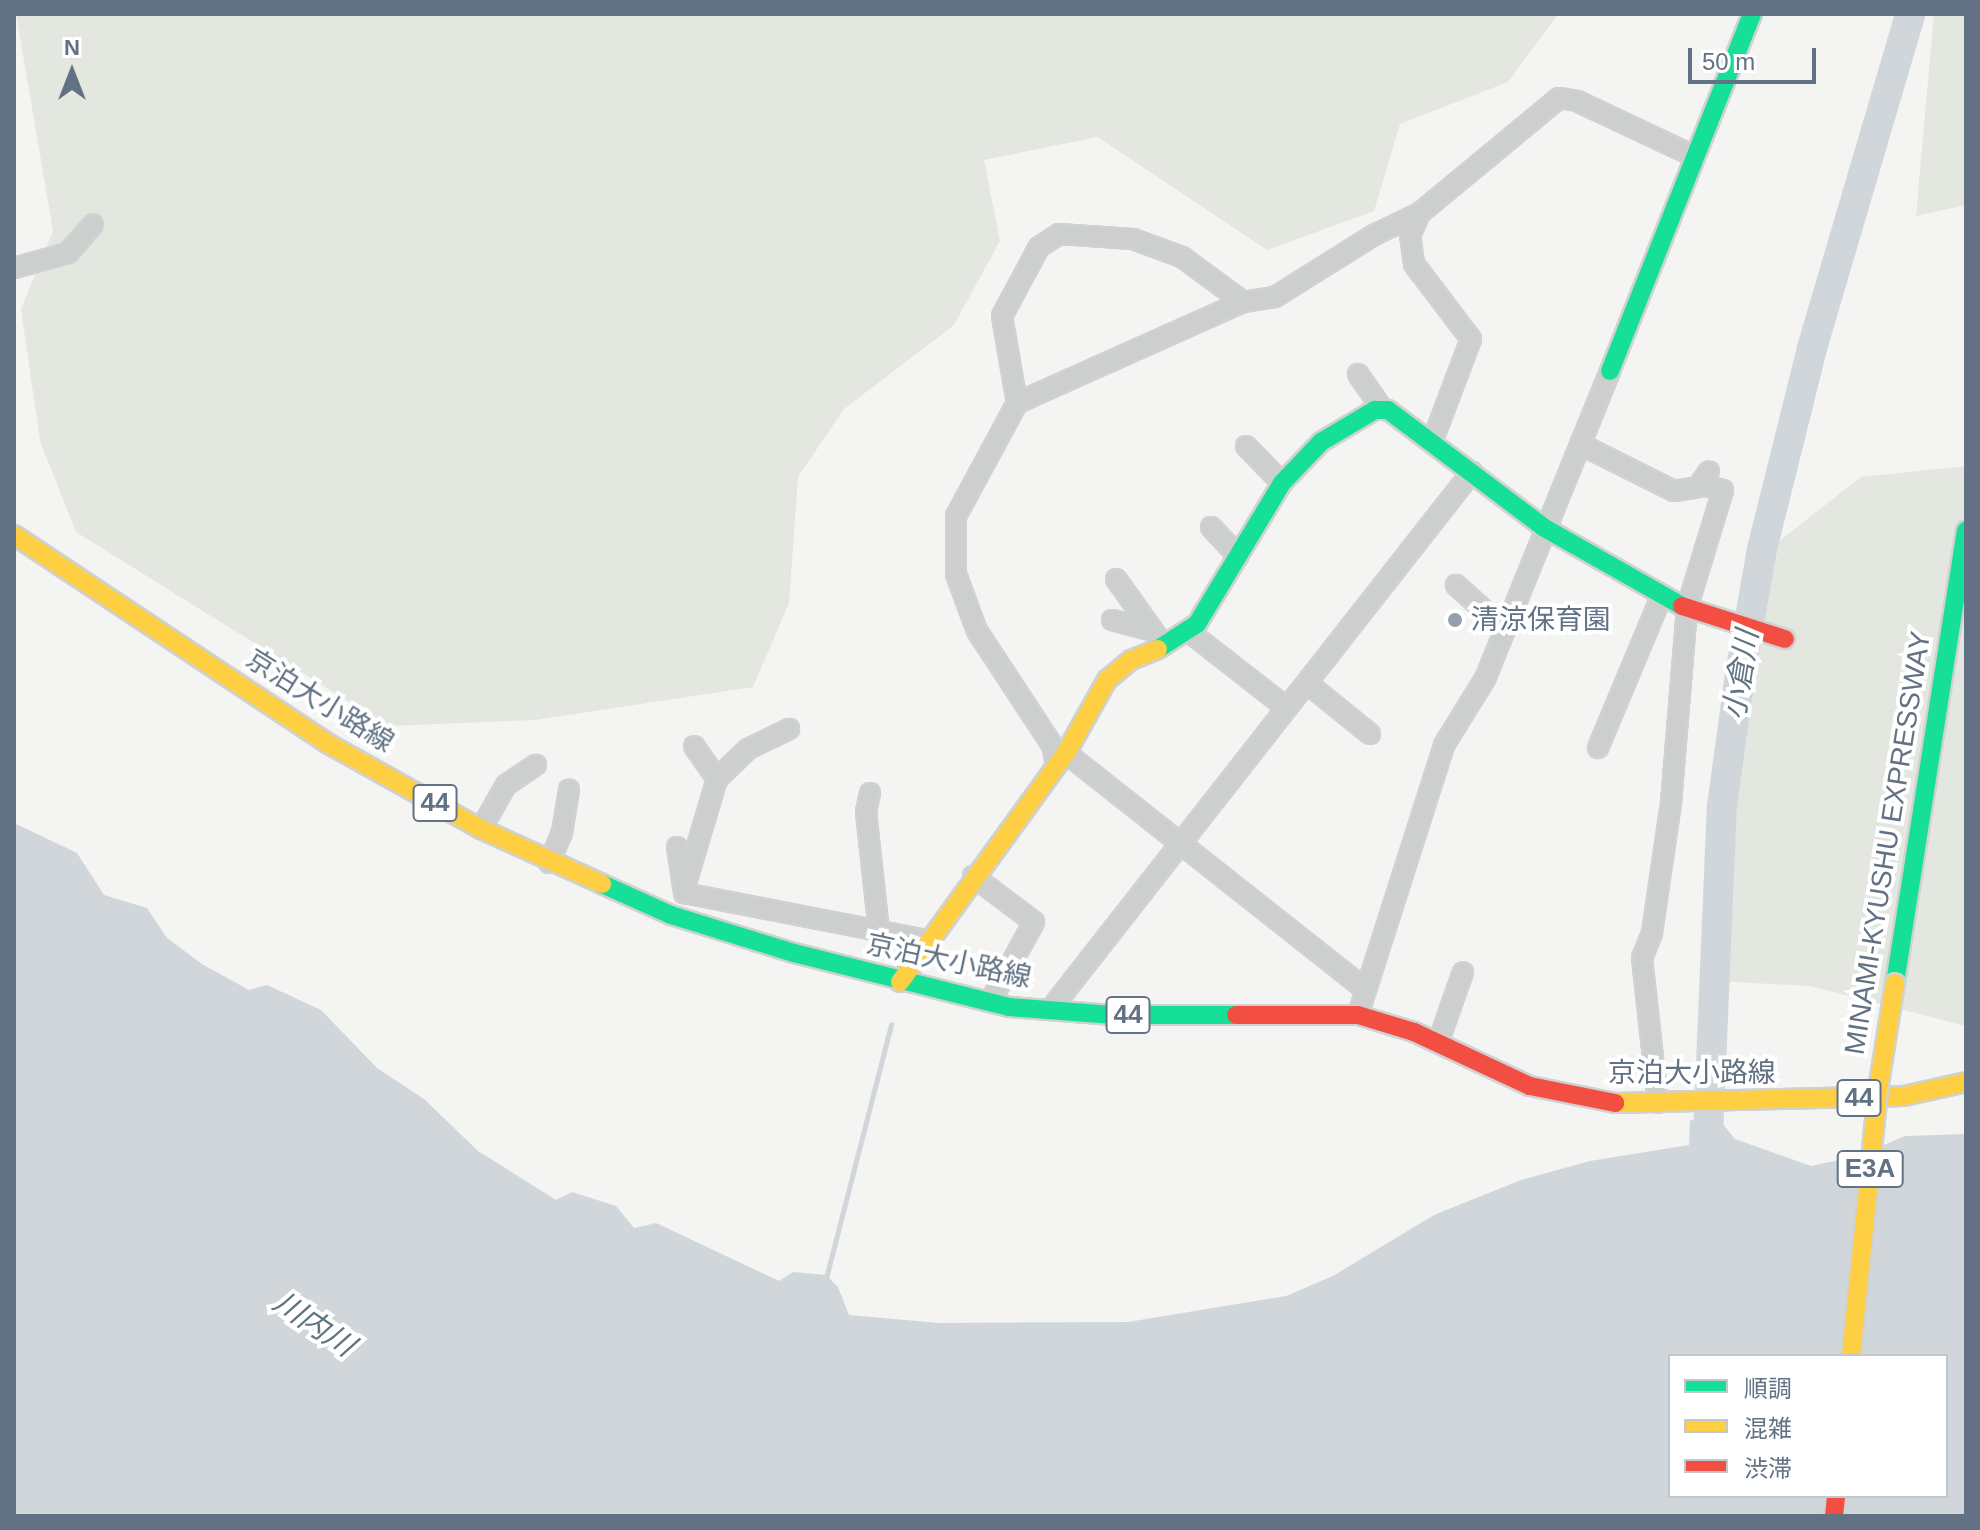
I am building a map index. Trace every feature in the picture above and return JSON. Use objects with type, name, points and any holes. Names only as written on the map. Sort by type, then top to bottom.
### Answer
[{"type":"main road","points":[[1610,371],[1681,196],[1692,155],[1752,14]]},
{"type":"main road","points":[[900,982],[926,940],[1061,759],[1107,680],[1158,638],[1188,631],[1282,483],[1321,442],[1375,410],[1383,410],[1432,442],[1543,527],[1662,595],[1690,610],[1785,639]]},
{"type":"main road","name":"MINAMI-KYUSHU EXPRESSWAY","points":[[1851,1354],[1878,1090],[1966,531]]},
{"type":"main road","name":"京泊大小路線","points":[[14,535],[327,743],[481,829],[549,863],[679,917],[900,982],[990,1002],[1113,1015],[1358,1015],[1438,1043],[1530,1086],[1605,1103],[1904,1096],[1966,1082]]},
{"type":"street","points":[[1365,989],[1180,845],[1061,759],[977,631],[956,574],[956,516],[1017,403],[1243,302],[1275,297],[1374,235],[1420,213],[1559,98],[1577,101],[1692,155]]},
{"type":"street","points":[[1420,213],[1410,235],[1414,264],[1471,339],[1432,442]]},
{"type":"street","points":[[14,268],[68,253],[93,224]]},
{"type":"street","points":[[1017,403],[1002,316],[1039,247],[1059,234],[1133,239],[1182,257],[1243,302]]},
{"type":"street","points":[[1358,1015],[1444,745],[1485,679],[1543,527],[1610,371]]},
{"type":"street","points":[[1358,374],[1383,410]]},
{"type":"street","points":[[1580,444],[1674,491],[1705,478],[1723,490],[1690,610],[1671,803],[1652,933],[1642,958],[1658,1103]]},
{"type":"street","points":[[1246,446],[1282,483]]},
{"type":"street","points":[[1050,1010],[1472,472]]},
{"type":"street","points":[[1211,527],[1238,556]]},
{"type":"street","points":[[1116,579],[1158,638]]},
{"type":"street","points":[[1456,585],[1504,628]]},
{"type":"street","points":[[1598,748],[1662,595]]},
{"type":"street","points":[[1112,620],[1158,638]]},
{"type":"street","points":[[1188,631],[1287,708]]},
{"type":"street","points":[[1307,683],[1370,734]]},
{"type":"street","points":[[679,917],[717,779],[748,749],[789,729]]},
{"type":"street","points":[[694,746],[717,779]]},
{"type":"street","points":[[481,829],[506,785],[536,765]]},
{"type":"street","points":[[549,863],[562,833],[569,790]]},
{"type":"street","points":[[870,793],[866,812],[879,931]]},
{"type":"street","points":[[677,847],[684,893]]},
{"type":"street","points":[[973,876],[1034,922],[990,1002]]},
{"type":"street","points":[[684,893],[926,940]]},
{"type":"street","points":[[1438,1043],[1463,972]]},
{"type":"shaded area","points":[[16,14],[1558,14],[1508,82],[1400,124],[1374,211],[1267,250],[1098,137],[984,160],[1000,241],[954,325],[844,409],[798,477],[789,603],[753,687],[535,720],[388,726],[76,532],[40,441],[21,309],[53,231]]},
{"type":"shaded area","points":[[1934,14],[1966,14],[1966,205],[1916,216]]},
{"type":"shaded area","points":[[1966,466],[1966,1026],[1810,986],[1714,981],[1755,560],[1861,477]]},
{"type":"water","name":"川内川","points":[[14,823],[77,853],[104,895],[147,908],[167,938],[202,964],[249,990],[267,985],[321,1010],[377,1068],[424,1099],[478,1151],[556,1200],[572,1192],[616,1206],[634,1228],[656,1223],[779,1281],[793,1272],[826,1275],[838,1287],[849,1315],[939,1323],[1128,1322],[1286,1296],[1333,1276],[1434,1215],[1521,1180],[1590,1161],[1689,1145],[1690,1120],[1722,1123],[1735,1139],[1811,1166],[1859,1156],[1905,1136],[1966,1134],[1966,1516],[14,1516]]},
{"type":"waterway","name":"小倉川","points":[[1707,1160],[1722,806],[1740,674],[1762,549],[1812,348],[1910,14]]},
{"type":"waterway","points":[[826,1278],[891,1024]]},
{"type":"traffic: fast","points":[[1610,371],[1752,14]]},
{"type":"traffic: fast","points":[[1158,649],[1197,624],[1282,483],[1321,442],[1375,410],[1388,410],[1543,527],[1682,606]]},
{"type":"traffic: fast","points":[[1895,983],[1966,531]]},
{"type":"traffic: fast","points":[[602,884],[671,915],[794,953],[1009,1007],[1113,1015],[1236,1015]]},
{"type":"traffic: slow","points":[[14,535],[327,743],[481,829],[602,884]]},
{"type":"traffic: slow","points":[[900,982],[1066,753],[1107,680],[1131,660],[1158,649]]},
{"type":"traffic: slow","points":[[1851,1354],[1878,1090],[1895,983]]},
{"type":"traffic: slow","points":[[1615,1103],[1904,1096],[1966,1082]]},
{"type":"traffic: jam","points":[[1682,606],[1785,639]]},
{"type":"traffic: jam","points":[[1236,1015],[1358,1015],[1414,1032],[1530,1086],[1615,1103]]},
{"type":"traffic: jam","points":[[1834,1516],[1836,1498]]},
{"type":"place","name":"清涼保育園","points":[[1455,620]]}]
